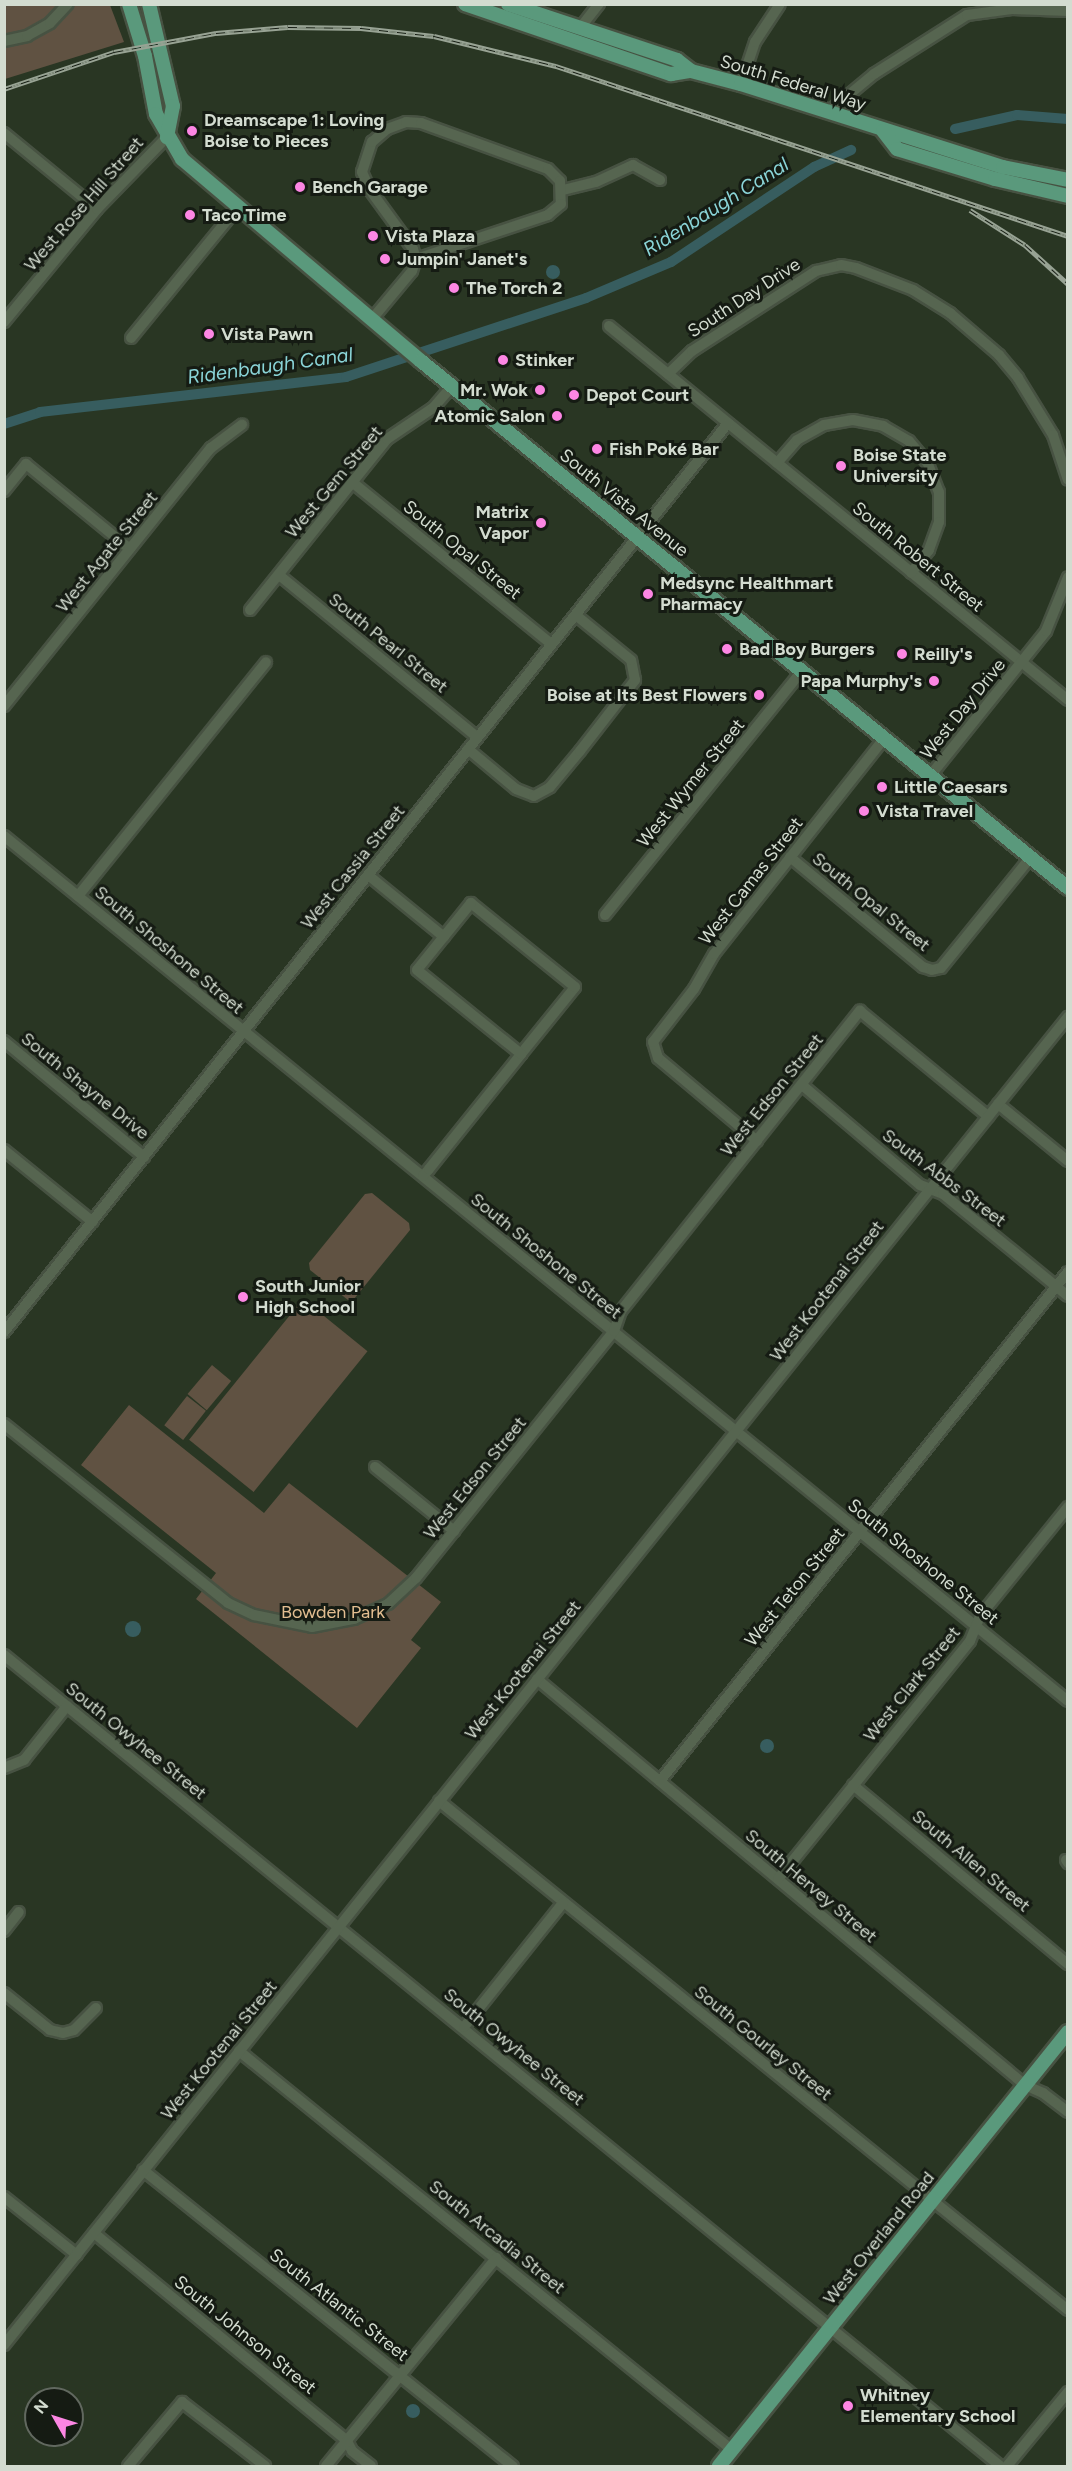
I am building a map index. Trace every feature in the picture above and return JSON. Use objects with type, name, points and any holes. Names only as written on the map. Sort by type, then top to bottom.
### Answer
[{"type":"main road","name":"South Vista Avenue","points":[[129,4],[146,57],[156,114],[167,137],[182,159],[237,208],[421,361],[1068,888]]},
{"type":"main road","points":[[149,4],[173,106],[167,137]]},
{"type":"main road","name":"South Federal Way","points":[[465,4],[671,74],[691,71],[741,84],[883,131],[1003,167],[1068,180]]},
{"type":"main road","name":"South Federal Way","points":[[508,4],[677,60],[691,71]]},
{"type":"main road","name":"South Federal Way","points":[[883,131],[897,149],[995,179],[1068,196]]},
{"type":"main road","name":"West Overland Road","points":[[719,2466],[1068,2032]]},
{"type":"street","points":[[4,41],[27,36],[50,23],[68,4]]},
{"type":"street","points":[[580,28],[599,4]]},
{"type":"street","points":[[741,84],[755,42],[780,4]]},
{"type":"street","points":[[828,112],[874,74],[969,10],[1068,11]]},
{"type":"street","points":[[372,319],[412,271],[416,259],[413,249],[369,190],[362,172],[372,142],[387,129],[406,122],[421,123],[548,169],[563,190],[561,204],[548,215],[416,259]]},
{"type":"street","points":[[4,133],[97,208]]},
{"type":"street","name":"West Rose Hill Street","points":[[4,322],[97,208],[167,137]]},
{"type":"street","points":[[563,190],[596,182],[633,165],[640,166],[660,180]]},
{"type":"street","points":[[131,338],[237,208]]},
{"type":"street","name":"South Day Drive","points":[[668,374],[692,351],[816,271],[841,265],[856,268],[913,290],[950,313],[999,355],[1053,435],[1068,480]]},
{"type":"street","name":"South Robert Street","points":[[609,326],[1068,700]]},
{"type":"street","name":"West Gem Street","points":[[250,610],[387,439],[433,408],[452,386]]},
{"type":"street","points":[[777,463],[797,440],[824,425],[863,422],[883,426],[909,441],[928,464],[939,492],[939,522],[929,550],[911,573]]},
{"type":"street","name":"West Cassia Street","points":[[4,1332],[550,644],[577,616],[728,423]]},
{"type":"street","name":"West Agate Street","points":[[4,706],[211,448],[242,425]]},
{"type":"street","points":[[4,491],[26,464],[130,549]]},
{"type":"street","name":"South Opal Street","points":[[352,482],[550,644]]},
{"type":"street","name":"South Pearl Street","points":[[279,575],[477,737]]},
{"type":"street","points":[[1022,663],[1046,631],[1068,577]]},
{"type":"street","points":[[468,748],[516,789],[534,796],[550,787],[635,680],[631,660],[577,616]]},
{"type":"street","points":[[78,896],[266,662]]},
{"type":"street","name":"West Day Drive","points":[[930,776],[1022,663]]},
{"type":"street","name":"West Wymer Street","points":[[605,915],[802,671]]},
{"type":"street","name":"West Camas Street","points":[[757,1141],[658,1058],[652,1049],[656,1036],[694,988],[714,954],[885,739]]},
{"type":"street","name":"South Shoshone Street","points":[[4,836],[1068,1701]]},
{"type":"street","name":"South Opal Street","points":[[790,857],[923,967],[932,970],[941,968],[1030,858]]},
{"type":"street","points":[[368,875],[444,937]]},
{"type":"street","points":[[423,1176],[575,987],[471,903],[417,970],[521,1054]]},
{"type":"street","name":"West Edson Street","points":[[4,1424],[206,1587],[254,1615],[312,1627],[354,1619],[388,1604],[416,1578],[614,1331],[621,1311],[860,1011],[988,1116]]},
{"type":"street","name":"West Kootenai Street","points":[[4,2345],[1068,1017]]},
{"type":"street","name":"South Shayne Drive","points":[[4,1041],[144,1157]]},
{"type":"street","name":"South Abbs Street","points":[[802,1085],[929,1189],[943,1194],[1068,1296]]},
{"type":"street","points":[[998,1104],[1068,1161]]},
{"type":"street","points":[[4,1150],[93,1222]]},
{"type":"street","name":"West Teton Street","points":[[660,1781],[1068,1272]]},
{"type":"street","points":[[375,1467],[454,1531]]},
{"type":"street","name":"West Clark Street","points":[[778,1880],[977,1627],[980,1616],[1068,1507]]},
{"type":"street","name":"South Owyhee Street","points":[[4,1654],[832,2326],[1000,2466]]},
{"type":"street","name":"South Hervey Street","points":[[537,1679],[1025,2085],[1043,2093],[1068,2112]]},
{"type":"street","points":[[4,1768],[24,1761],[67,1706]]},
{"type":"street","name":"South Allen Street","points":[[853,1785],[1068,1964]]},
{"type":"street","name":"South Gourley Street","points":[[439,1802],[1068,2310]]},
{"type":"street","points":[[464,2027],[563,1903]]},
{"type":"street","points":[[4,1931],[20,1912]]},
{"type":"street","points":[[4,1993],[50,2030],[63,2033],[74,2030],[96,2008]]},
{"type":"street","name":"South Arcadia Street","points":[[239,2051],[732,2450]]},
{"type":"street","name":"South Atlantic Street","points":[[143,2170],[513,2466]]},
{"type":"street","points":[[4,2197],[77,2255]]},
{"type":"street","name":"South Johnson Street","points":[[94,2232],[347,2440],[352,2451],[371,2466]]},
{"type":"street","points":[[326,2466],[496,2258]]},
{"type":"street","points":[[1007,2466],[1068,2392]]},
{"type":"street","points":[[128,2466],[182,2402],[265,2466]]},
{"type":"green space","points":[[5,5],[110,5],[124,42],[5,79]]},
{"type":"green space","points":[[372,1193],[409,1223],[410,1230],[354,1299],[348,1300],[310,1270],[309,1263],[365,1194]]},
{"type":"green space","points":[[303,1299],[368,1351],[254,1492],[189,1440]]},
{"type":"green space","points":[[212,1365],[231,1381],[207,1410],[188,1394]]},
{"type":"green space","points":[[187,1396],[206,1411],[183,1440],[164,1425]]},
{"type":"green space","name":"Bowden Park","points":[[129,1405],[264,1513],[289,1483],[441,1602],[411,1640],[421,1648],[357,1728],[196,1599],[216,1573],[81,1465]]},
{"type":"water","points":[[553,265],[558,267],[560,272],[558,277],[553,279],[548,277],[546,272],[548,267]]},
{"type":"water","points":[[130,1621],[136,1621],[141,1629],[139,1635],[130,1637],[125,1632],[125,1626]]},
{"type":"water","points":[[767,1739],[772,1741],[774,1746],[772,1751],[767,1753],[762,1751],[760,1746],[762,1741]]},
{"type":"water","points":[[413,2404],[418,2406],[420,2411],[418,2416],[413,2418],[408,2416],[406,2411],[408,2406]]},
{"type":"waterway","name":"Ridenbaugh Canal","points":[[955,129],[1017,115],[1068,119]]},
{"type":"waterway","name":"Ridenbaugh Canal","points":[[4,424],[40,412],[346,377],[586,298],[671,262],[814,167],[851,150]]},
{"type":"railway","points":[[4,89],[114,52],[216,33],[288,27],[361,28],[434,36],[556,66],[1068,236]]},
{"type":"railway","points":[[970,210],[1025,245],[1068,284]]},
{"type":"place","name":"Dreamscape 1: Loving Boise to Pieces","points":[[192,131]]},
{"type":"place","name":"Bench Garage","points":[[300,187]]},
{"type":"place","name":"Taco Time","points":[[190,215]]},
{"type":"place","name":"Vista Plaza","points":[[373,236]]},
{"type":"place","name":"Jumpin' Janet's","points":[[385,259]]},
{"type":"place","name":"The Torch 2","points":[[454,288]]},
{"type":"place","name":"Vista Pawn","points":[[209,334]]},
{"type":"place","name":"Stinker","points":[[503,360]]},
{"type":"place","name":"Mr. Wok","points":[[540,390]]},
{"type":"place","name":"Depot Court","points":[[574,395]]},
{"type":"place","name":"Atomic Salon","points":[[557,416]]},
{"type":"place","name":"Fish Poké Bar","points":[[597,449]]},
{"type":"place","name":"Boise State University","points":[[841,466]]},
{"type":"place","name":"Matrix Vapor","points":[[541,523]]},
{"type":"place","name":"Medsync Healthmart Pharmacy","points":[[648,594]]},
{"type":"place","name":"Bad Boy Burgers","points":[[727,649]]},
{"type":"place","name":"Reilly's","points":[[902,654]]},
{"type":"place","name":"Papa Murphy's","points":[[934,681]]},
{"type":"place","name":"Boise at Its Best Flowers","points":[[759,695]]},
{"type":"place","name":"Little Caesars","points":[[882,787]]},
{"type":"place","name":"Vista Travel","points":[[864,811]]},
{"type":"place","name":"South Junior High School","points":[[243,1297]]},
{"type":"place","name":"Whitney Elementary School","points":[[848,2406]]}]
